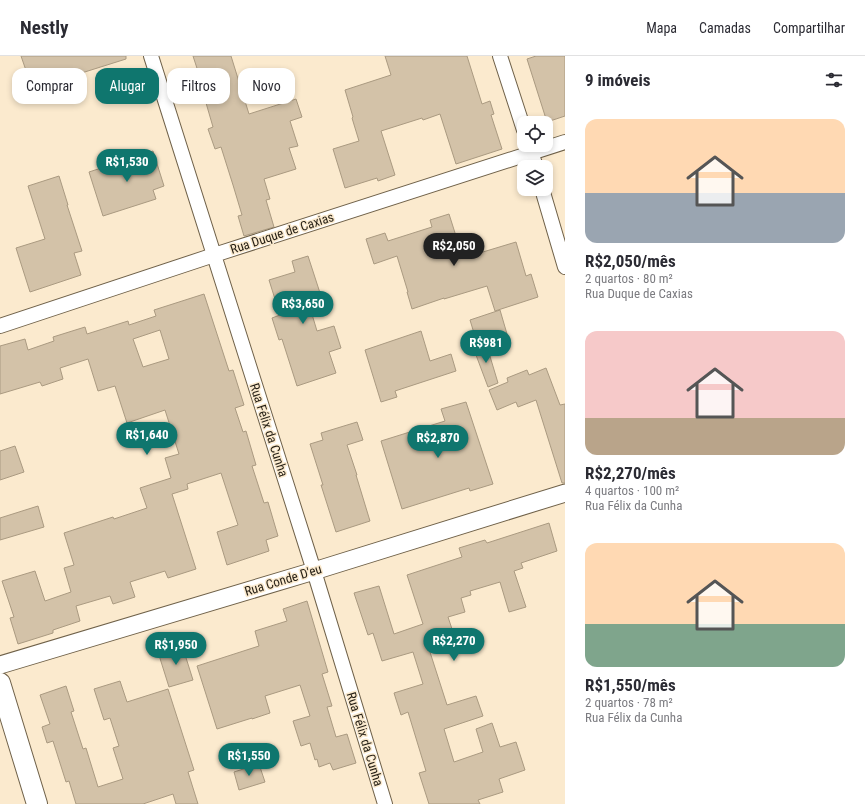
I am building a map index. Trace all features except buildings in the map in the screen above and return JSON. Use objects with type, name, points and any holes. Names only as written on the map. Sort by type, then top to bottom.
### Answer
[{"type":"main road","points":[[0,683],[37,804]]},
{"type":"street","name":"Rua Félix da Cunha","points":[[151,56],[314,571],[385,804]]},
{"type":"street","points":[[500,56],[519,116]]},
{"type":"street","name":"Rua Duque de Caxias","points":[[553,144],[565,142]]},
{"type":"street","name":"Rua Duque de Caxias","points":[[0,326],[521,152]]},
{"type":"street","points":[[544,196],[565,267]]},
{"type":"street","name":"Rua Conde D'eu","points":[[0,665],[314,571],[565,493]]}]
